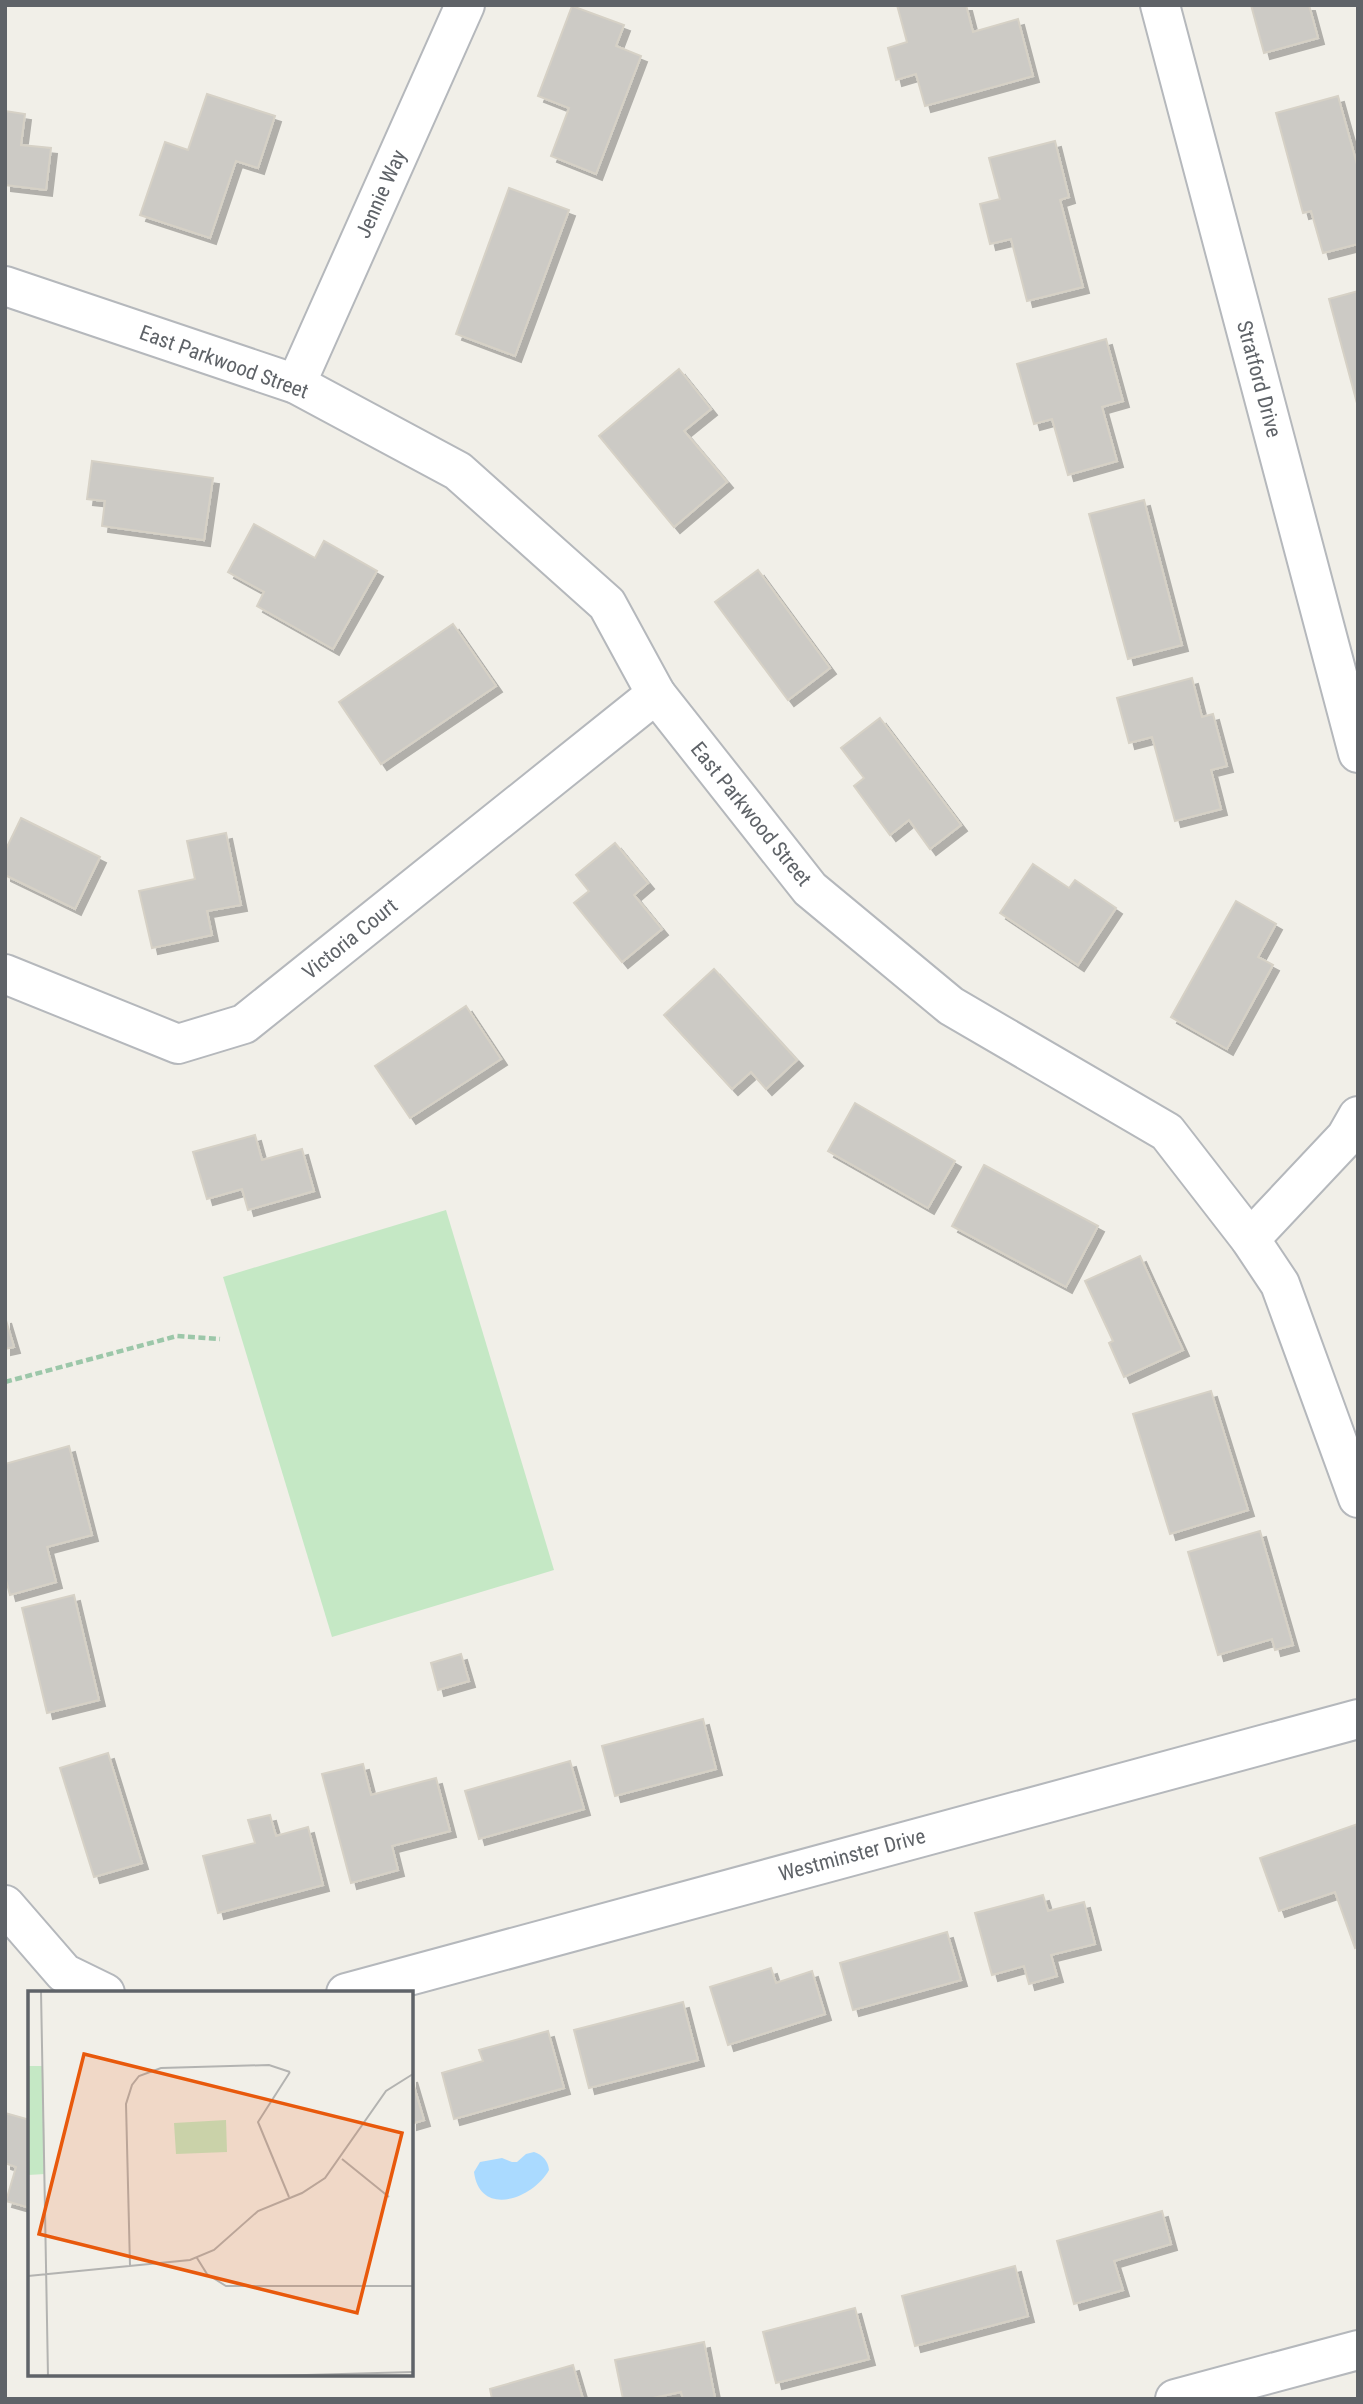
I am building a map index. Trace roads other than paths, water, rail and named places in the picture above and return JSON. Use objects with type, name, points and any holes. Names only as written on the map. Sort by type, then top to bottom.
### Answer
[{"type":"street","name":"Jennie Way","points":[[296,384],[466,5]]},
{"type":"street","name":"Stratford Drive","points":[[1160,5],[1358,753]]},
{"type":"street","name":"East Parkwood Street","points":[[5,286],[296,384],[458,471],[607,604],[656,694],[810,889],[951,1006],[1167,1132],[1250,1239],[1280,1284],[1358,1498]]},
{"type":"street","name":"Victoria Court","points":[[5,974],[178,1044],[244,1024],[656,694]]},
{"type":"street","points":[[1250,1239],[1346,1137],[1358,1116]]},
{"type":"street","name":"Westminster Drive","points":[[353,1991],[1358,1719]]},
{"type":"street","points":[[5,1905],[64,1973],[102,1991]]},
{"type":"street","points":[[1175,2399],[1358,2350]]},
{"type":"water","points":[[534,2152],[544,2159],[549,2170],[531,2189],[520,2196],[496,2199],[486,2195],[478,2186],[474,2172],[480,2162],[502,2158],[517,2162],[526,2154]]}]
